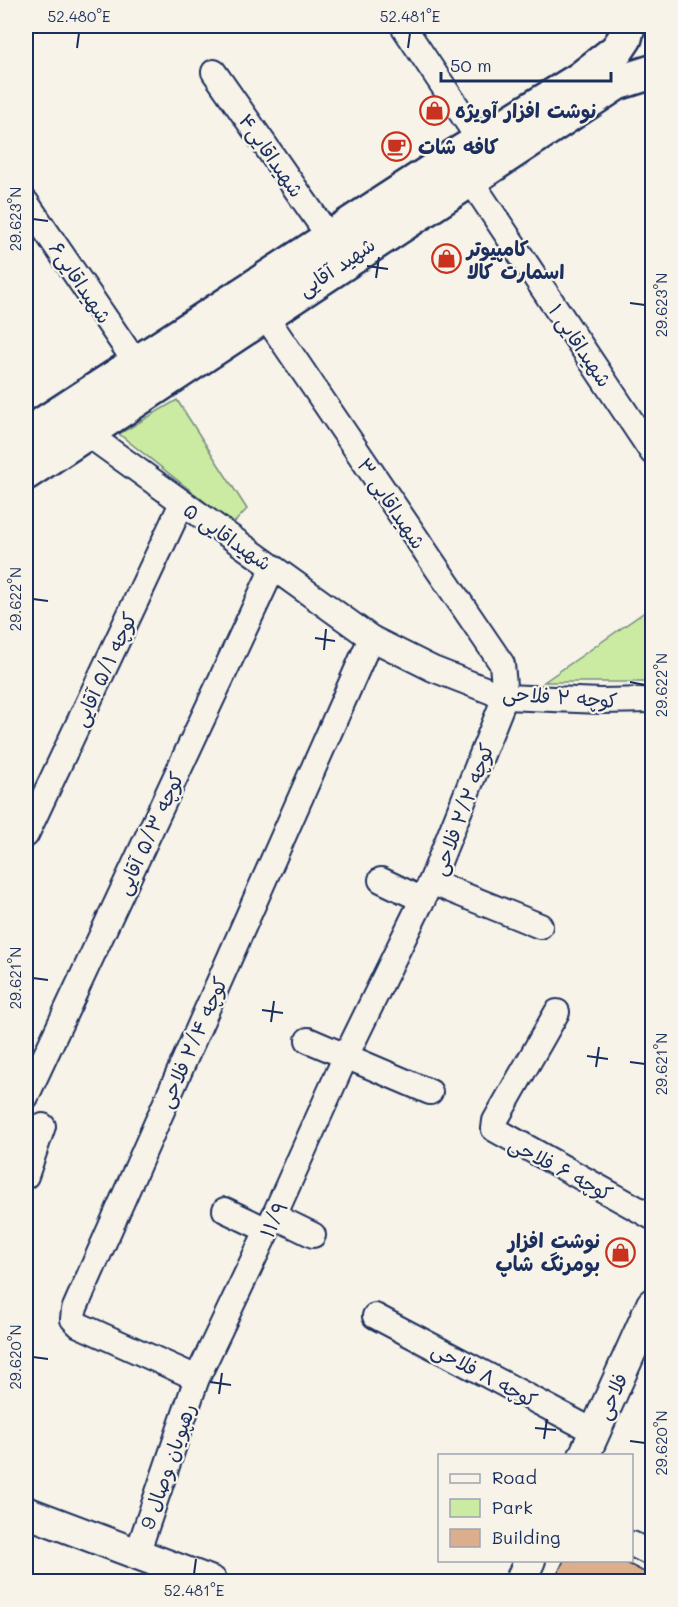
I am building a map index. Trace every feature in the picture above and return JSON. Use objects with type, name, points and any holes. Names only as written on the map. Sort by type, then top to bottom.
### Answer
[{"type":"main road","name":"شهید آقایی","points":[[26,473],[264,314],[482,160],[580,78],[633,56]]},
{"type":"main road","name":"شهید آقایی","points":[[26,435],[330,238],[482,160]]},
{"type":"street","name":"۱ شهیداقایی","points":[[403,26],[652,452]]},
{"type":"street","name":"شهیداقایی۴","points":[[214,72],[330,238]]},
{"type":"street","name":"شهیداقایی۶","points":[[26,201],[136,363]]},
{"type":"street","name":"۳ شهیداقایی","points":[[264,314],[502,664],[505,697]]},
{"type":"street","name":"۵ شهیداقایی","points":[[86,433],[371,638]]},
{"type":"street","name":"کوچه ۵/۱ آقایی","points":[[26,835],[182,503]]},
{"type":"street","name":"کوچه ۵/۳ آقایی","points":[[26,1097],[273,568]]},
{"type":"street","name":"کوچه ۲ فلاحی","points":[[371,638],[433,669],[505,697],[601,701],[652,700]]},
{"type":"street","name":"کوچه ۲/۴ فلاحی","points":[[197,1378],[79,1325],[73,1319],[74,1310],[371,638]]},
{"type":"street","name":"کوچه ۲/۲ فلاحی","points":[[505,697],[427,891],[540,926]]},
{"type":"street","points":[[381,880],[427,891]]},
{"type":"street","name":"۱۱/۹","points":[[197,1378],[271,1223],[345,1058],[427,891]]},
{"type":"street","name":"کوچه ۶ فلاحی","points":[[557,1012],[495,1121],[494,1129],[652,1217]]},
{"type":"street","points":[[308,1040],[345,1058],[430,1092]]},
{"type":"street","points":[[26,1176],[43,1126]]},
{"type":"street","points":[[225,1210],[313,1235]]},
{"type":"street","name":"فلاحی","points":[[590,1444],[652,1304]]},
{"type":"street","name":"کوچه ۸ فلاحی","points":[[375,1316],[590,1444]]},
{"type":"street","name":"9 رهپویان وصال","points":[[137,1554],[197,1378]]},
{"type":"street","points":[[26,1512],[137,1554],[195,1579]]},
{"type":"street","points":[[633,1544],[652,1554]]},
{"type":"green space","points":[[177,400],[247,509],[233,524],[119,434]]},
{"type":"green space","points":[[652,607],[652,682],[544,682]]},
{"type":"building","points":[[563,1562],[625,1562],[652,1576],[652,1581],[554,1581]]},
{"type":"place","name":"نوشت افزار آویژه","points":[[434,110]]},
{"type":"place","name":"کافه شات","points":[[397,146]]},
{"type":"place","name":"کامپیوتر اسمارت کالا","points":[[446,259]]},
{"type":"place","name":"نوشت افزار بومرنگ شاپ","points":[[621,1252]]}]
